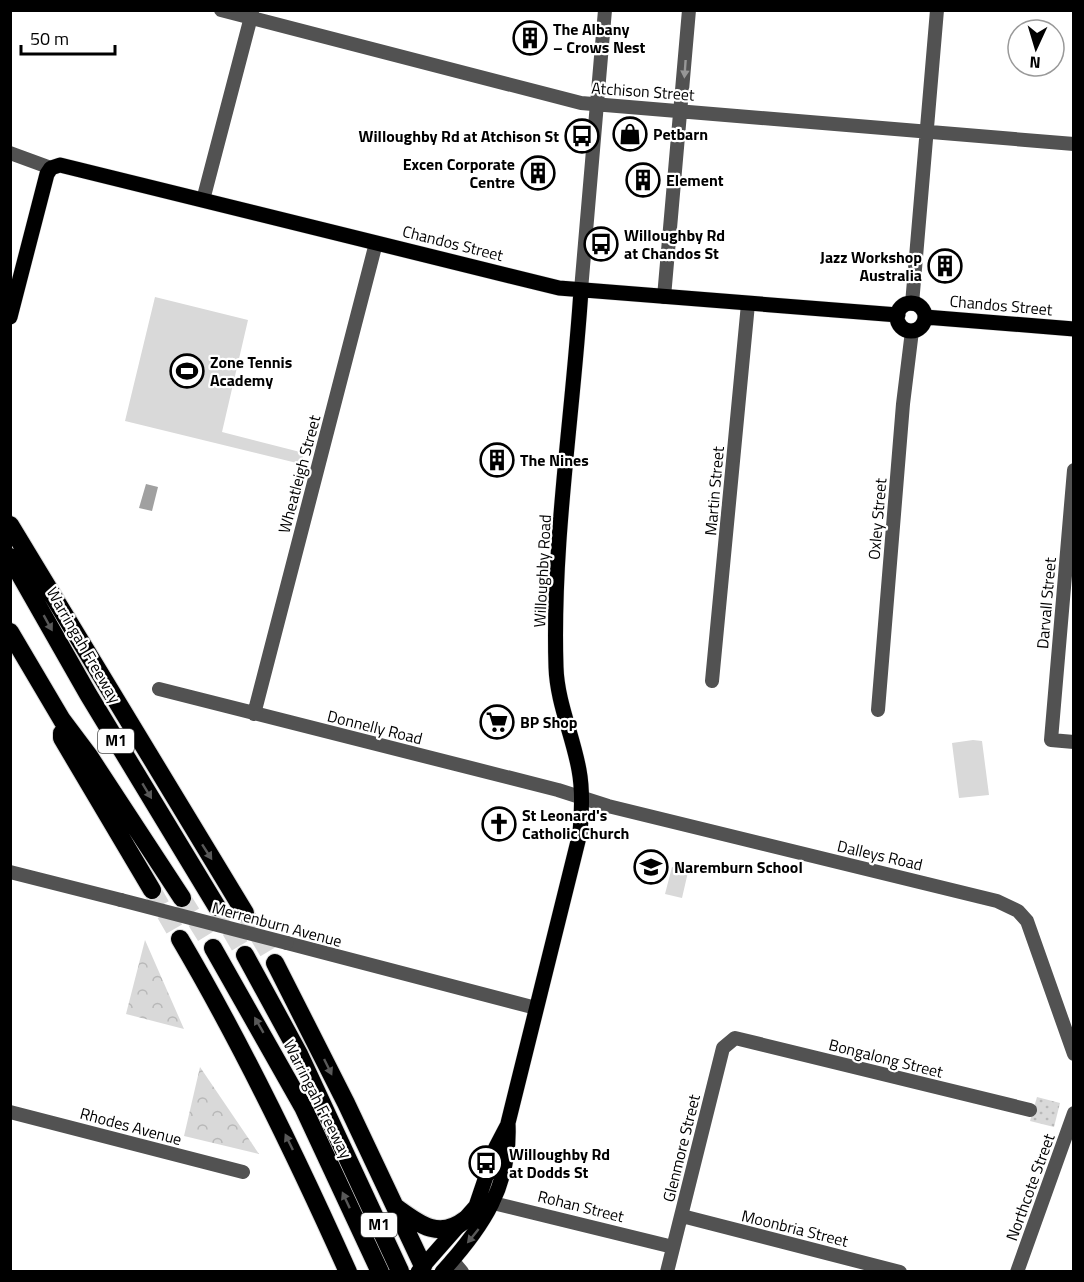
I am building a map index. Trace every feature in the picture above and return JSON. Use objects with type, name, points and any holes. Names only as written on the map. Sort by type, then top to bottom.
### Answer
[{"type":"highway","points":[[10,525],[245,913]]},
{"type":"highway","name":"Warringah Freeway","points":[[10,556],[88,694],[217,907]]},
{"type":"highway","name":"M1","points":[[10,632],[62,720],[96,766],[182,898]]},
{"type":"highway","points":[[62,720],[62,738],[152,890]]},
{"type":"highway","points":[[180,939],[224,1015],[292,1148],[348,1272]]},
{"type":"highway","name":"Warringah Freeway","points":[[213,948],[303,1107],[380,1272]]},
{"type":"highway","name":"Warringah Freeway","points":[[245,955],[416,1270]]},
{"type":"highway","points":[[275,963],[396,1206],[416,1270]]},
{"type":"highway","points":[[396,1206],[432,1230],[448,1230],[465,1220]]},
{"type":"main road","name":"Chandos Street","points":[[51,168],[68,167],[559,288],[898,315]]},
{"type":"main road","points":[[10,317],[47,174],[51,168]]},
{"type":"main road","name":"Willoughby Road","points":[[452,1268],[482,1224],[487,1201],[508,1149],[508,1123],[577,843],[583,799],[579,769],[557,682],[556,655],[557,584],[581,290]]},
{"type":"main road","points":[[912,303],[922,309],[925,317],[923,325],[912,331],[901,326],[898,315],[904,305],[912,303]]},
{"type":"main road","name":"Chandos Street","points":[[925,317],[1074,329]]},
{"type":"main road","name":"Willoughby Road","points":[[416,1270],[487,1201]]},
{"type":"street","name":"Atchison Street","points":[[221,10],[251,15],[510,86],[597,105],[682,110],[1074,144]]},
{"type":"street","name":"Willoughby Road","points":[[581,290],[605,10]]},
{"type":"street","points":[[664,297],[689,10]]},
{"type":"street","points":[[912,303],[937,10]]},
{"type":"street","points":[[203,200],[251,15]]},
{"type":"street","name":"Chandos Street","points":[[10,153],[51,168]]},
{"type":"street","name":"Wheatleigh Street","points":[[254,714],[376,243]]},
{"type":"street","name":"Martin Street","points":[[712,681],[748,304]]},
{"type":"street","name":"Oxley Street","points":[[878,710],[903,404],[912,331]]},
{"type":"street","name":"Darvall Street","points":[[1074,470],[1051,740],[1074,742]]},
{"type":"street","name":"Donnelly Road","points":[[159,688],[558,790],[583,799]]},
{"type":"street","name":"Dalleys Road","points":[[583,799],[997,901],[1018,911],[1027,921],[1074,1054]]},
{"type":"street","name":"Merrenburn Avenue","points":[[10,872],[536,1008]]},
{"type":"street","name":"Bongalong Street","points":[[735,1038],[1030,1110]]},
{"type":"street","name":"Glenmore Street","points":[[667,1272],[723,1048],[735,1038]]},
{"type":"street","name":"Rhodes Avenue","points":[[10,1112],[243,1172]]},
{"type":"street","name":"Northcote Street","points":[[1017,1272],[1070,1137],[1074,1113]]},
{"type":"street","name":"Rohan Street","points":[[487,1201],[673,1247]]},
{"type":"street","name":"Moonbria Street","points":[[682,1216],[900,1272]]},
{"type":"green space","name":"Zone Tennis Academy","points":[[155,297],[248,320],[222,432],[304,453],[301,464],[125,421]]},
{"type":"green space","points":[[982,741],[989,795],[959,798],[952,743]]},
{"type":"green space","points":[[672,867],[688,872],[682,898],[665,894]]},
{"type":"green space","points":[[145,940],[184,1029],[126,1014]]},
{"type":"green space","points":[[200,1067],[259,1154],[184,1136]]},
{"type":"green space","points":[[1037,1097],[1060,1103],[1054,1127],[1030,1121]]},
{"type":"shaded area","points":[[146,484],[158,487],[152,511],[139,508]]},
{"type":"tunnel","points":[[152,890],[180,939]]},
{"type":"tunnel","points":[[182,898],[213,948]]},
{"type":"tunnel","points":[[217,907],[245,955]]},
{"type":"tunnel","points":[[245,913],[275,963]]},
{"type":"place","name":"The Albany – Crows Nest","points":[[530,38]]},
{"type":"place","name":"Petbarn","points":[[630,134]]},
{"type":"place","name":"Willoughby Rd at Atchison St","points":[[582,136]]},
{"type":"place","name":"Excen Corporate Centre","points":[[538,173]]},
{"type":"place","name":"Element","points":[[643,180]]},
{"type":"place","name":"Willoughby Rd at Chandos St","points":[[601,244]]},
{"type":"place","name":"Jazz Workshop Australia","points":[[945,266]]},
{"type":"place","name":"Zone Tennis Academy","points":[[187,371]]},
{"type":"place","name":"The Nines","points":[[497,460]]},
{"type":"place","name":"BP Shop","points":[[497,722]]},
{"type":"place","name":"St Leonard's Catholic Church","points":[[499,824]]},
{"type":"place","name":"Naremburn School","points":[[651,867]]},
{"type":"place","name":"Willoughby Rd at Dodds St","points":[[486,1163]]}]
